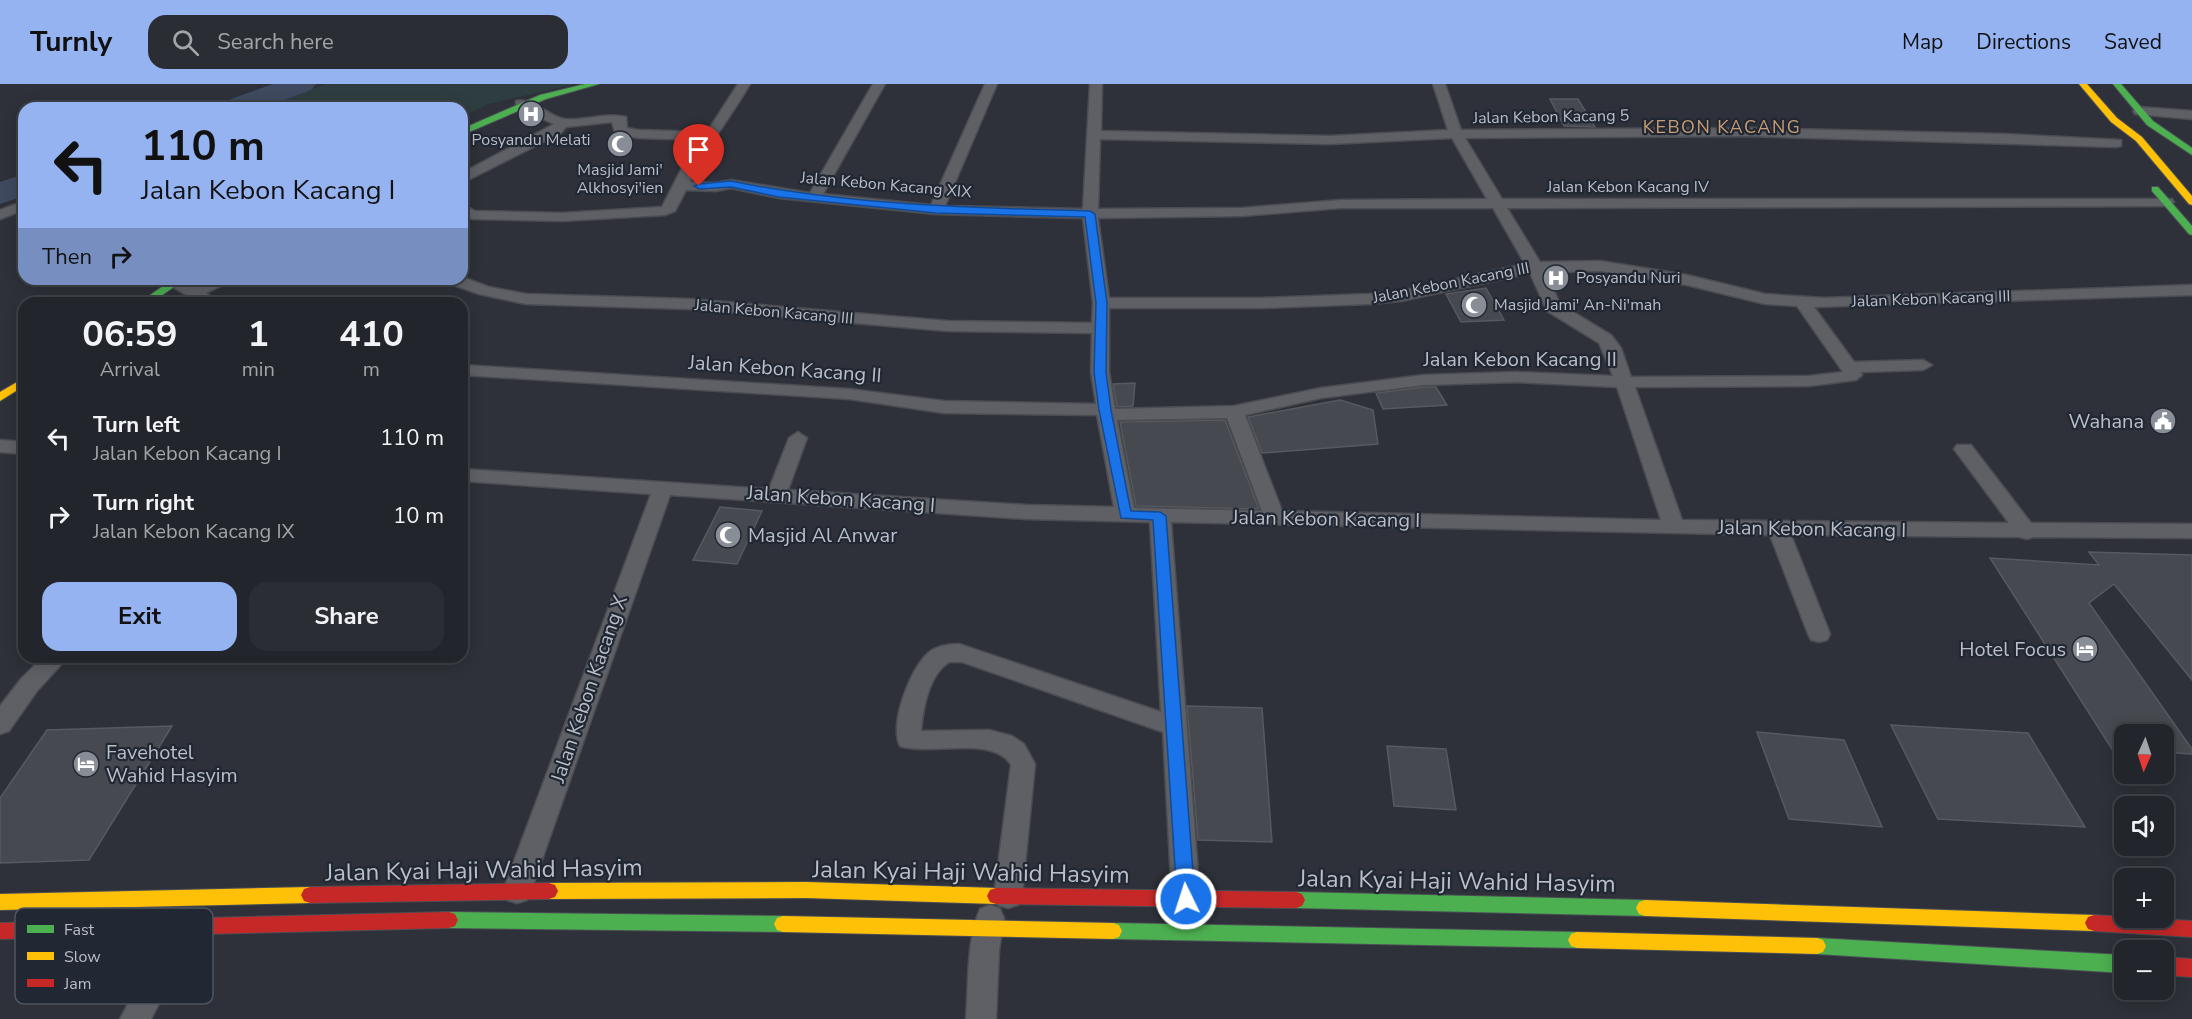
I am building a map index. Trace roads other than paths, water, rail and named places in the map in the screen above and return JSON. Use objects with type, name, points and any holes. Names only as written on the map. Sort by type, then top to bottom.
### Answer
[{"type":"main road","points":[[2083,84],[2114,120],[2139,139],[2192,202]]},
{"type":"main road","points":[[2117,84],[2186,166]]},
{"type":"main road","points":[[468,129],[521,104],[590,85]]},
{"type":"main road","points":[[2114,120],[2120,147]]},
{"type":"main road","points":[[2150,123],[2192,152]]},
{"type":"main road","points":[[2145,177],[2192,232]]},
{"type":"main road","points":[[153,297],[171,285]]},
{"type":"main road","points":[[0,397],[18,385]]},
{"type":"main road","points":[[796,925],[806,890]]},
{"type":"main road","name":"Jalan Kyai Haji Wahid Hasyim","points":[[0,902],[517,891],[806,890],[1001,896],[1450,902],[2073,922],[2192,929]]},
{"type":"main road","points":[[213,925],[502,920],[1757,944],[2114,963]]},
{"type":"main road","points":[[0,931],[15,931]]},
{"type":"main road","points":[[2174,967],[2192,968]]},
{"type":"street","points":[[468,212],[472,215],[527,214],[562,217],[665,211],[670,208],[695,156],[711,136],[744,84]]},
{"type":"street","points":[[814,198],[879,84]]},
{"type":"street","points":[[936,210],[991,84]]},
{"type":"street","points":[[1096,84],[1090,214],[1101,303],[1100,372],[1105,413],[1126,515]]},
{"type":"street","points":[[1439,84],[1456,134],[1535,267],[1553,307],[1605,339],[1612,348],[1674,527]]},
{"type":"street","points":[[521,104],[562,123],[616,118],[621,120],[620,130],[636,134],[711,136]]},
{"type":"street","points":[[2140,111],[2192,115]]},
{"type":"street","points":[[468,176],[551,133],[562,123]]},
{"type":"street","name":"Jalan Kebon Kacang 5","points":[[1094,135],[1329,140],[1456,134],[1845,134],[2120,147]]},
{"type":"street","name":"Jalan Kebon Kacang XIX","points":[[681,186],[716,187],[731,184],[814,198],[936,210],[1090,214]]},
{"type":"street","name":"Jalan Kebon Kacang IV","points":[[1090,214],[1268,211],[1341,204],[1498,206],[2167,202]]},
{"type":"street","points":[[0,215],[18,208]]},
{"type":"street","name":"Jalan Kebon Kacang III","points":[[1101,303],[1261,303],[1369,299],[1429,290],[1535,267],[1600,266],[1687,280],[1765,299],[1802,302],[2192,290]]},
{"type":"street","points":[[184,285],[203,297]]},
{"type":"street","points":[[206,297],[221,285]]},
{"type":"street","name":"Jalan Kebon Kacang III","points":[[468,285],[485,291],[526,299],[690,304],[948,326],[1100,328]]},
{"type":"street","points":[[1802,302],[1850,368]]},
{"type":"street","name":"Jalan Kebon Kacang II","points":[[468,370],[849,394],[944,407],[1105,413],[1234,411],[1321,393],[1424,380],[1515,377],[1624,382],[1809,381],[1850,376],[1853,375],[1850,368],[1923,365]]},
{"type":"street","points":[[1234,411],[1275,518]]},
{"type":"street","points":[[776,495],[798,438]]},
{"type":"street","points":[[0,446],[18,448]]},
{"type":"street","points":[[1964,449],[2027,532]]},
{"type":"street","name":"Jalan Kebon Kacang I","points":[[468,475],[1026,512],[1778,529],[2192,531]]},
{"type":"street","name":"Jalan Kebon Kacang X","points":[[517,891],[663,487]]},
{"type":"street","points":[[1160,516],[1186,899]]},
{"type":"street","points":[[1778,529],[1819,634]]},
{"type":"street","points":[[981,1019],[988,930],[1001,896],[1023,764],[1020,753],[1009,745],[995,741],[956,739],[922,743],[909,739],[908,729],[916,697],[934,660],[943,654],[963,652],[1174,726]]},
{"type":"street","points":[[0,724],[29,685],[51,663]]},
{"type":"street","points":[[135,1019],[143,1004]]},
{"type":"waterway","points":[[251,102],[301,84]]},
{"type":"waterway","points":[[0,194],[18,186]]},
{"type":"place","name":"Posyandu Melati","points":[[531,114]]},
{"type":"place","name":"Masjid Jami' Alkhosyi'ien","points":[[620,144]]},
{"type":"place","name":"Posyandu Nuri","points":[[1556,278]]},
{"type":"place","name":"Masjid Jami' An-Ni'mah","points":[[1474,305]]},
{"type":"place","name":"Wahana","points":[[2163,421]]},
{"type":"place","name":"Masjid Al Anwar","points":[[728,535]]},
{"type":"place","name":"Hotel Focus","points":[[2085,649]]},
{"type":"place","name":"Favehotel Wahid Hasyim","points":[[86,764]]},
{"type":"district","name":"KEBON KACANG","points":[[1722,127]]}]
